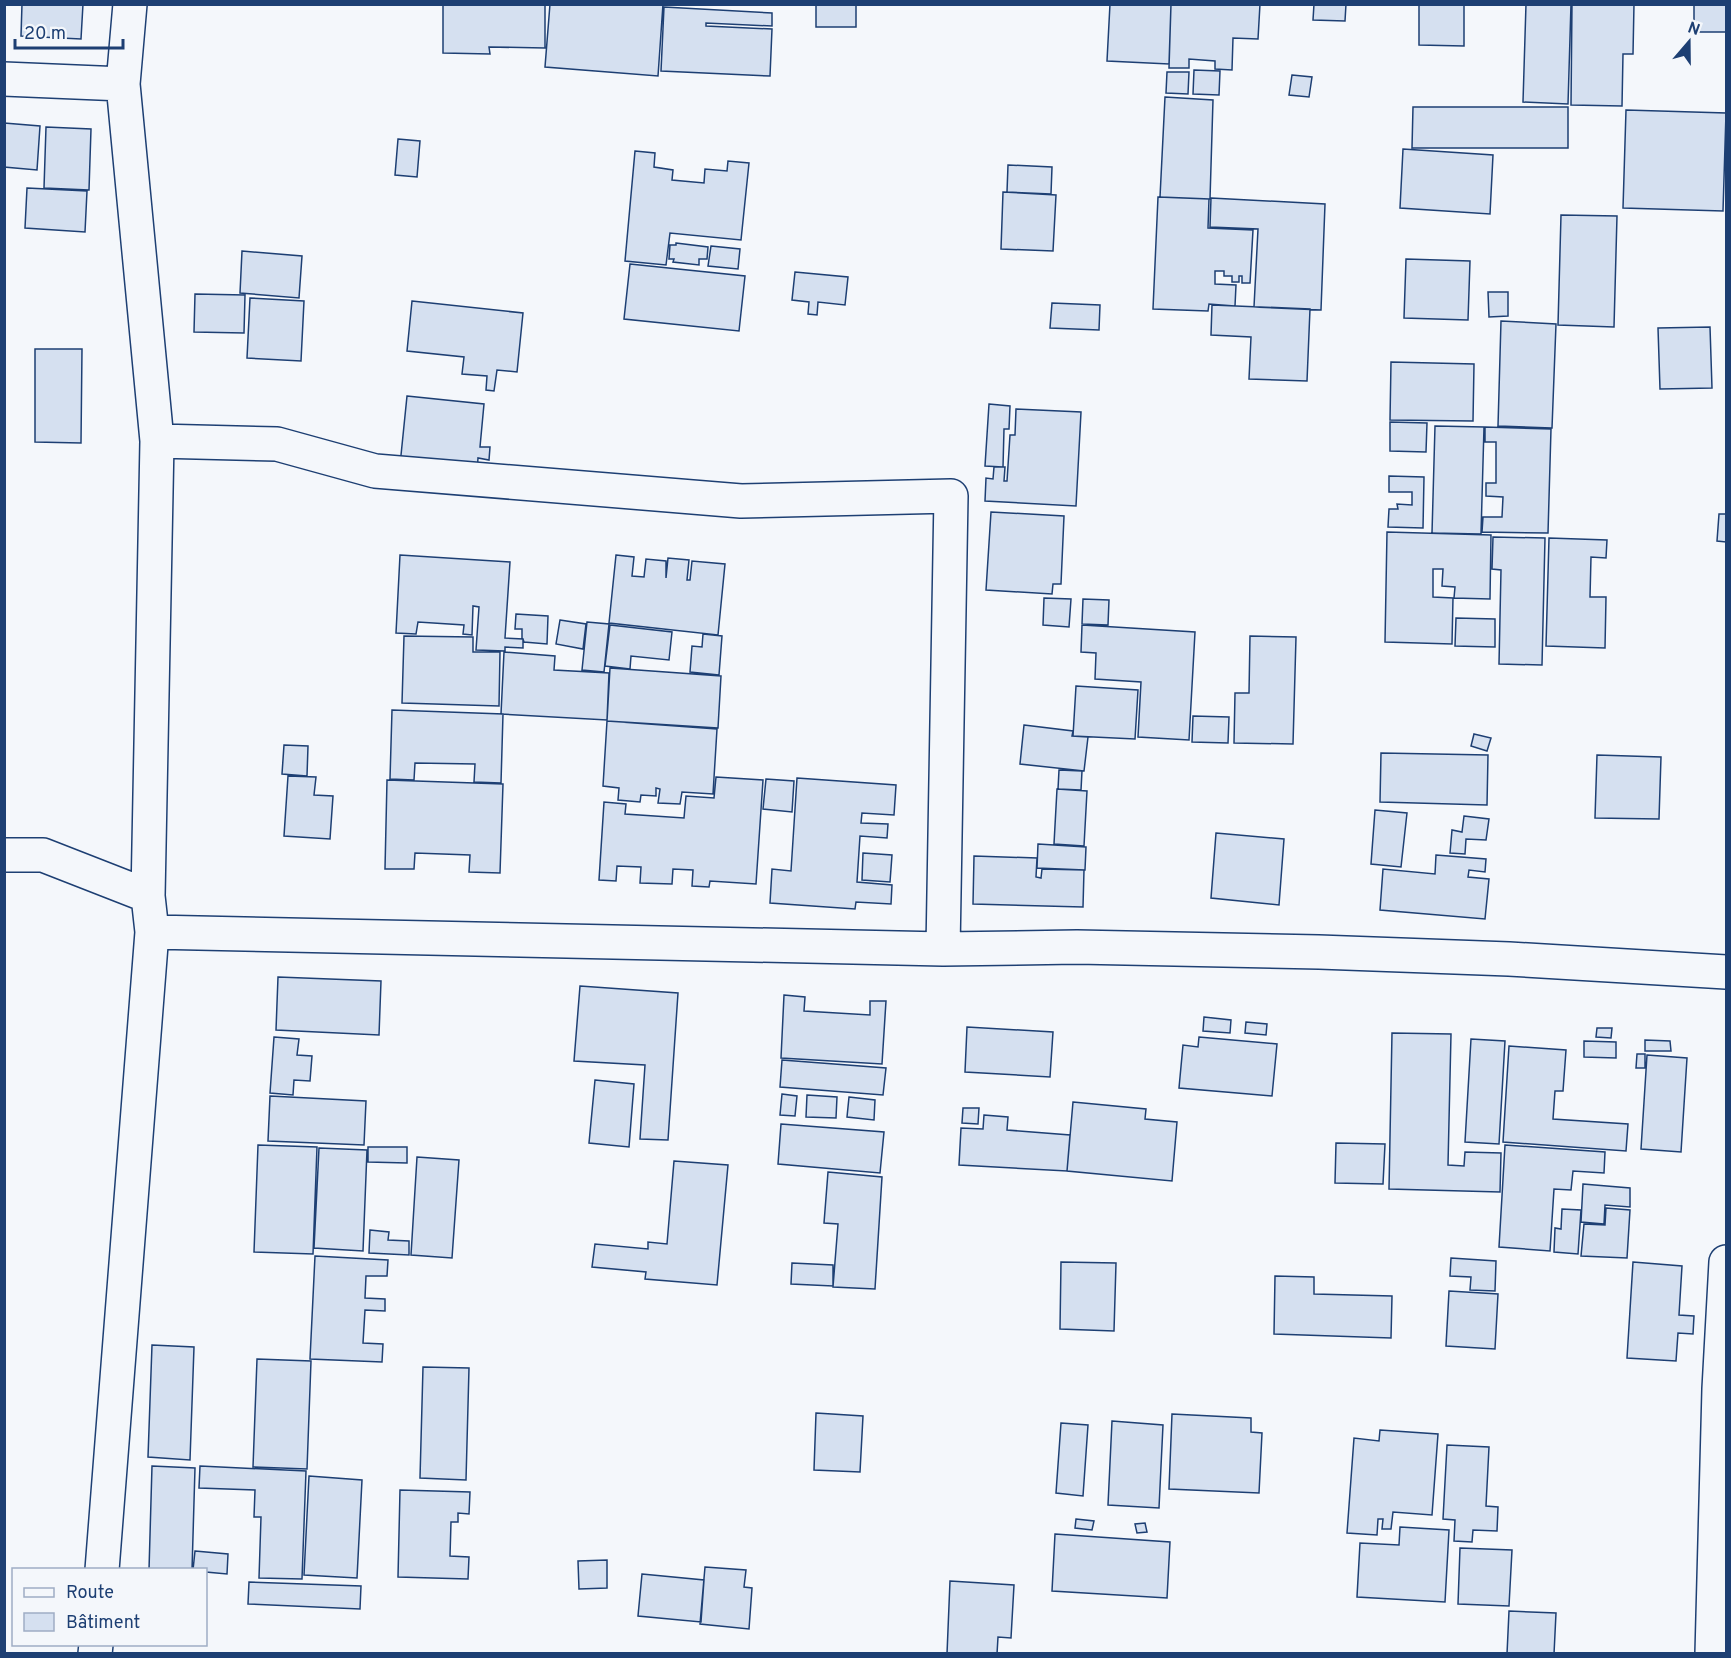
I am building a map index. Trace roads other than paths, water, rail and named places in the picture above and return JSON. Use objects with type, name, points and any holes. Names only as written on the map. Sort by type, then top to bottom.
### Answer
[{"type":"street","points":[[102,1568],[152,932],[148,896],[157,441],[123,84],[130,4]]},
{"type":"street","points":[[4,79],[123,84]]},
{"type":"street","points":[[157,441],[277,444],[375,471],[741,501],[951,496],[943,949]]},
{"type":"street","points":[[4,855],[43,855],[148,896]]},
{"type":"street","points":[[152,932],[943,949],[1077,947],[1319,952],[1509,959],[1726,972]]},
{"type":"street","points":[[1712,1653],[1726,1262]]}]
